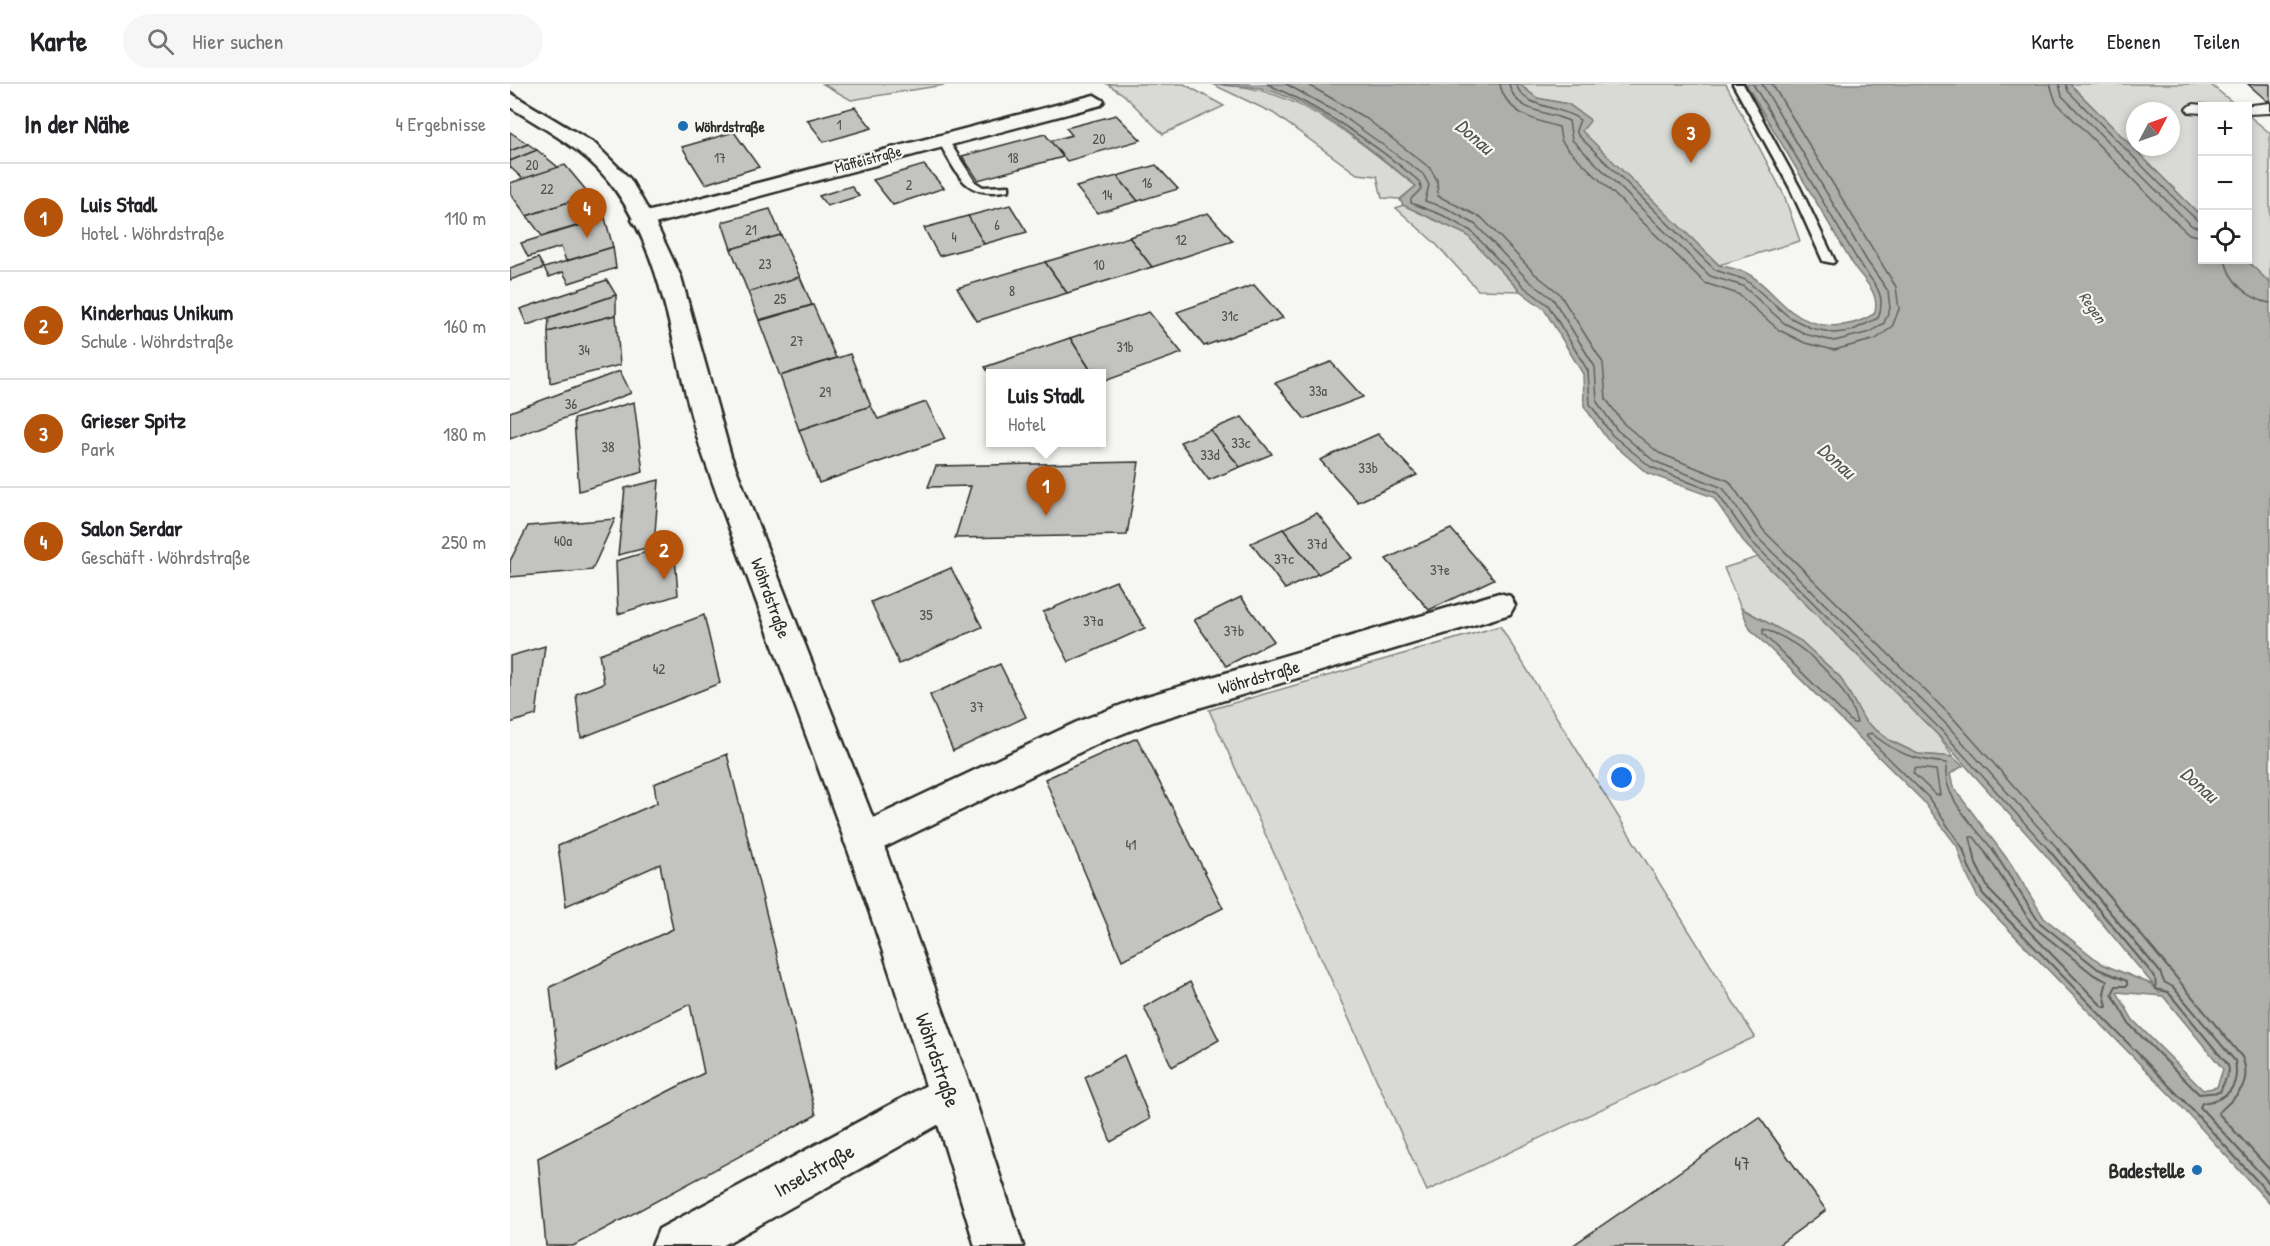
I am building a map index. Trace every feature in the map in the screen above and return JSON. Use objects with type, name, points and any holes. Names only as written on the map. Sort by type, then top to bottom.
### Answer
[{"type":"street","name":"Wöhrdstraße","points":[[510,99],[588,148],[622,184],[643,220],[669,277],[717,456],[863,841],[951,1094],[999,1246]]},
{"type":"street","name":"Maffeistraße","points":[[643,220],[942,139],[1094,101]]},
{"type":"street","points":[[2252,109],[2270,108]]},
{"type":"street","name":"Wöhrdstraße","points":[[863,841],[1089,732],[1149,709],[1499,605]]},
{"type":"street","name":"Inselstraße","points":[[676,1246],[951,1094]]},
{"type":"lane","points":[[1738,84],[1795,188],[1828,261]]},
{"type":"lane","points":[[942,139],[971,184],[981,190],[1005,188]]},
{"type":"shaded area","points":[[823,84],[950,84],[851,100]]},
{"type":"shaded area","points":[[1107,84],[1184,84],[1224,106],[1163,134],[1123,94]]},
{"type":"shaded area","points":[[1212,84],[1242,86],[1270,93],[1322,117],[1370,150],[1416,186],[1400,199],[1382,198],[1377,176],[1357,174],[1273,113]]},
{"type":"shaded area","points":[[1519,84],[1726,84],[1784,195],[1800,241],[1719,265],[1581,131],[1589,119],[1568,104],[1537,98]]},
{"type":"shaded area","points":[[2070,84],[2210,84],[2232,102],[2198,102],[2198,213],[2141,156],[2180,156],[2180,102],[2126,102],[2126,140]]},
{"type":"shaded area","points":[[2252,118],[2270,133],[2270,283],[2250,264],[2252,264]]},
{"type":"shaded area","points":[[1403,205],[1467,235],[1520,291],[1478,290],[1435,243],[1396,208]]},
{"type":"shaded area","points":[[1758,557],[1937,734],[1953,757],[1918,754],[1889,740],[1865,721],[1840,677],[1801,641],[1741,608],[1724,568]]},
{"type":"shaded area","points":[[1500,626],[1755,1037],[1427,1191],[1209,710]]},
{"type":"water","points":[[1219,84],[1519,84],[1537,98],[1568,104],[1589,119],[1590,121],[1582,131],[1719,265],[1750,275],[1801,317],[1821,325],[1832,326],[1854,323],[1874,314],[1876,301],[1746,84],[2070,84],[2126,140],[2126,156],[2141,156],[2198,213],[2198,264],[2250,264],[2270,283],[2270,1204],[2180,1105],[1978,898],[1964,869],[1957,846],[1923,801],[1750,629],[1741,608],[1801,641],[1840,677],[1865,721],[1889,740],[1918,754],[1953,757],[1963,766],[1950,774],[1953,787],[2011,864],[2044,918],[2102,964],[2151,984],[2160,993],[2044,853],[1937,734],[1746,545],[1713,497],[1647,473],[1607,439],[1584,406],[1583,374],[1544,309],[1520,291],[1467,235],[1403,205],[1400,200],[1416,186],[1343,129],[1303,104],[1282,95],[1260,88]],"holes":[[[2117,992],[2163,996],[2223,1069],[2217,1087],[2203,1090],[2133,1020]]]},
{"type":"building","points":[[2248,84],[2270,84],[2270,100],[2267,101]]},
{"type":"building","points":[[855,107],[872,128],[824,142],[807,120]]},
{"type":"building","points":[[1116,115],[1141,140],[1067,161],[1050,141],[1072,135],[1066,128]]},
{"type":"building","points":[[510,132],[528,144],[510,151]]},
{"type":"building","points":[[734,132],[759,167],[705,184],[682,147]]},
{"type":"building","points":[[1045,134],[1063,157],[978,180],[962,156]]},
{"type":"building","points":[[528,144],[537,150],[510,161],[510,151]]},
{"type":"building","points":[[537,150],[559,168],[523,179],[510,167],[510,161]]},
{"type":"building","points":[[565,165],[590,195],[527,216],[510,193],[510,183]]},
{"type":"building","points":[[924,165],[944,188],[893,205],[873,180]]},
{"type":"building","points":[[1156,165],[1178,189],[1138,201],[1117,176]]},
{"type":"building","points":[[1117,176],[1138,201],[1097,213],[1076,187]]},
{"type":"building","points":[[851,186],[859,196],[827,206],[819,196]]},
{"type":"building","points":[[590,195],[605,218],[542,236],[527,216]]},
{"type":"building","points":[[1010,205],[1027,232],[984,244],[968,216]]},
{"type":"building","points":[[770,209],[781,235],[731,249],[722,222]]},
{"type":"building","points":[[1208,213],[1233,241],[1152,267],[1129,237]]},
{"type":"building","points":[[968,216],[984,244],[939,256],[924,228]]},
{"type":"building","points":[[605,218],[613,247],[566,261],[561,247],[528,257],[521,243]]},
{"type":"building","points":[[781,235],[800,277],[748,292],[731,249]]},
{"type":"building","points":[[1129,237],[1152,267],[1067,293],[1045,262]]},
{"type":"building","points":[[613,247],[616,268],[569,283],[563,272],[549,277],[544,268]]},
{"type":"building","points":[[538,258],[544,268],[510,280],[510,268]]},
{"type":"building","points":[[1045,262],[1067,293],[977,321],[957,288]]},
{"type":"building","points":[[800,277],[812,305],[759,320],[748,292]]},
{"type":"building","points":[[607,280],[616,295],[527,325],[520,309]]},
{"type":"building","points":[[1254,285],[1283,318],[1204,346],[1177,312]]},
{"type":"building","points":[[616,295],[616,315],[548,332],[549,318]]},
{"type":"building","points":[[813,305],[836,358],[780,376],[759,321]]},
{"type":"building","points":[[1149,312],[1182,353],[1106,381],[1106,369],[1090,369],[1070,338]]},
{"type":"building","points":[[616,315],[620,365],[550,383],[548,332]]},
{"type":"building","points":[[1070,338],[1090,369],[986,369],[985,367]]},
{"type":"building","points":[[850,354],[871,406],[799,430],[780,376]]},
{"type":"building","points":[[1331,362],[1363,397],[1305,419],[1275,383]]},
{"type":"building","points":[[620,371],[631,393],[510,439],[510,412]]},
{"type":"building","points":[[634,402],[643,472],[579,491],[574,419]]},
{"type":"building","points":[[926,402],[945,439],[819,483],[799,430],[871,406],[878,419]]},
{"type":"building","points":[[1242,417],[1272,454],[1240,467],[1210,430]]},
{"type":"building","points":[[1210,430],[1240,467],[1209,480],[1180,442]]},
{"type":"building","points":[[1378,434],[1417,475],[1358,502],[1320,460]]},
{"type":"building","points":[[1139,462],[1127,535],[955,538],[971,486],[928,487],[936,466]]},
{"type":"building","points":[[659,480],[654,546],[618,555],[625,488]]},
{"type":"building","points":[[1317,513],[1352,558],[1318,574],[1283,529]]},
{"type":"building","points":[[615,519],[592,570],[510,577],[510,561],[528,526]]},
{"type":"building","points":[[1283,529],[1318,574],[1285,589],[1251,543]]},
{"type":"building","points":[[1451,529],[1494,579],[1429,610],[1386,559]]},
{"type":"building","points":[[674,544],[678,595],[618,614],[616,561]]},
{"type":"building","points":[[951,568],[982,627],[899,664],[871,602]]},
{"type":"building","points":[[1116,581],[1145,628],[1069,662],[1043,612]]},
{"type":"building","points":[[1241,597],[1274,641],[1226,666],[1194,620]]},
{"type":"building","points":[[704,615],[720,683],[581,738],[576,694],[604,683],[599,654]]},
{"type":"building","points":[[545,646],[536,715],[510,723],[510,656]]},
{"type":"building","points":[[1000,664],[1026,717],[953,751],[930,695]]},
{"type":"building","points":[[1137,738],[1223,908],[1122,960],[1045,779]]},
{"type":"building","points":[[727,754],[816,1115],[573,1246],[546,1246],[538,1158],[704,1073],[690,1004],[559,1068],[550,987],[673,929],[660,864],[566,906],[558,846],[657,803],[654,784]]},
{"type":"building","points":[[1190,982],[1219,1040],[1172,1067],[1144,1007]]},
{"type":"building","points":[[1124,1055],[1150,1119],[1111,1142],[1085,1077]]},
{"type":"building","points":[[1759,1117],[1826,1210],[1777,1246],[1572,1246]]},
{"type":"place","name":"Wöhrdstraße","points":[[683,126]]},
{"type":"place","name":"Grieser Spitz","points":[[1691,163]]},
{"type":"place","name":"Salon Serdar","points":[[587,238]]},
{"type":"place","name":"Luis Stadl","points":[[1046,516]]},
{"type":"place","name":"Kinderhaus Unikum","points":[[664,580]]},
{"type":"place","name":"Badestelle","points":[[2197,1170]]},
{"type":"water label","name":"Donau","points":[[1475,136]]},
{"type":"water label","name":"Regen","points":[[2093,307]]},
{"type":"water label","name":"Donau","points":[[1837,460]]},
{"type":"water label","name":"Donau","points":[[2200,784]]}]
